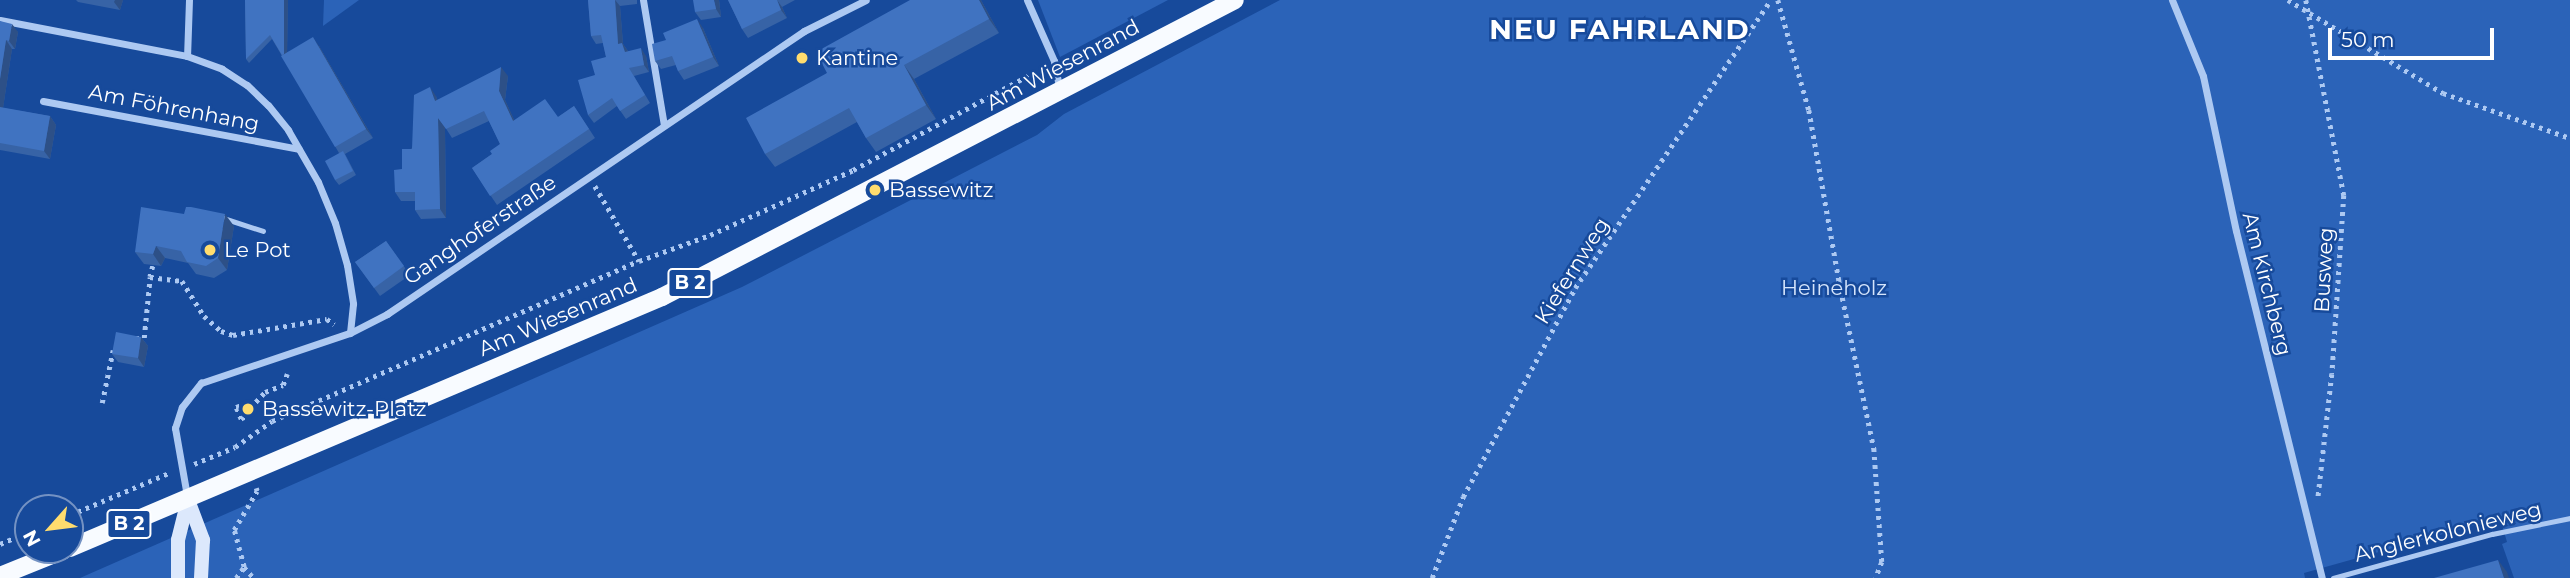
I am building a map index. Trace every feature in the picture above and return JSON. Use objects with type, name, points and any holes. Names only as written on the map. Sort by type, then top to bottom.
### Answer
[{"type":"main road","name":"Am Wiesenrand","points":[[84,542],[662,297],[1236,0]]},
{"type":"main road","points":[[0,576],[30,564]]},
{"type":"street","points":[[187,56],[190,0]]},
{"type":"street","points":[[643,0],[664,125]]},
{"type":"street","name":"Ganghoferstraße","points":[[188,500],[175,444],[177,419],[189,395],[201,383],[350,333],[387,314],[804,31],[866,0]]},
{"type":"street","points":[[1027,0],[1054,61],[1061,92]]},
{"type":"street","name":"Am Kirchberg","points":[[2172,0],[2203,76],[2236,231],[2322,578]]},
{"type":"street","name":"Am Föhrenhang","points":[[0,20],[187,56],[222,69],[247,85],[268,106],[299,149],[327,202],[342,243],[353,304],[350,333]]},
{"type":"street","name":"Am Föhrenhang","points":[[43,101],[299,149]]},
{"type":"street","points":[[178,578],[178,540],[188,500]]},
{"type":"street","points":[[188,500],[203,540],[201,578]]},
{"type":"lane","points":[[211,216],[263,231]]},
{"type":"lane","name":"Anglerkolonieweg","points":[[2333,578],[2492,534],[2570,519]]},
{"type":"path","name":"Kiefernweg","points":[[1432,578],[1463,497],[1576,288],[1771,0]]},
{"type":"path","points":[[1777,0],[1809,110],[1839,281],[1874,448],[1882,562],[1876,578]]},
{"type":"path","points":[[2288,0],[2443,93],[2570,138]]},
{"type":"path","name":"Busweg","points":[[2306,0],[2344,195],[2333,362],[2318,505]]},
{"type":"path","points":[[84,509],[235,447],[272,422],[639,261],[709,235],[853,170],[1054,61]]},
{"type":"path","points":[[589,176],[639,261]]},
{"type":"path","points":[[130,338],[144,338],[153,265]]},
{"type":"path","points":[[150,277],[182,281],[204,316],[221,331],[233,335],[327,319],[350,333]]},
{"type":"path","points":[[102,403],[116,337]]},
{"type":"path","points":[[250,408],[265,392],[283,385],[287,374]]},
{"type":"path","points":[[248,474],[257,491],[234,530],[244,566],[254,578]]},
{"type":"path","points":[[236,578],[244,566]]},
{"type":"green space","points":[[324,0],[359,0],[323,26]]},
{"type":"green space","points":[[1038,0],[1168,0],[1060,57]]},
{"type":"green space","name":"Heineholz","points":[[1280,0],[2570,0],[2570,578],[2514,578],[2502,544],[2507,542],[2500,518],[2304,573],[2305,578],[80,578],[742,287],[1037,135],[1064,114]]},
{"type":"building","points":[[245,0],[284,0],[284,54],[282,55],[270,35],[246,59]]},
{"type":"building","points":[[588,0],[615,0],[618,44],[622,43],[625,52],[641,48],[644,65],[629,68],[645,95],[620,111],[612,98],[588,115],[578,80],[595,75],[591,61],[606,57],[601,35],[591,36]]},
{"type":"building","points":[[693,0],[714,0],[716,9],[695,12]]},
{"type":"building","points":[[728,0],[777,0],[781,10],[742,29]]},
{"type":"building","points":[[910,0],[979,0],[989,19],[904,65],[926,105],[866,138],[849,108],[765,154],[746,118],[827,73],[816,52]]},
{"type":"building","points":[[697,19],[713,57],[678,71],[672,56],[655,61],[652,44],[666,40],[663,33]]},
{"type":"building","points":[[0,21],[12,24],[9,41],[6,40],[0,79]]},
{"type":"building","points":[[313,37],[366,129],[335,147],[281,56]]},
{"type":"building","points":[[501,67],[499,91],[513,121],[545,99],[558,117],[574,106],[589,129],[490,196],[472,168],[492,154],[490,151],[500,144],[484,111],[446,129],[438,118],[440,209],[415,210],[415,192],[395,192],[394,170],[402,169],[402,149],[412,149],[414,95],[430,87],[435,101]]},
{"type":"building","points":[[0,107],[50,116],[44,151],[0,143]]},
{"type":"building","points":[[343,151],[353,171],[335,180],[325,161]]},
{"type":"building","points":[[141,207],[184,214],[186,207],[191,207],[225,214],[218,258],[206,266],[187,262],[181,251],[156,246],[153,254],[135,252]]},
{"type":"building","points":[[386,241],[404,266],[374,288],[355,262]]},
{"type":"building","points":[[116,332],[141,337],[138,358],[112,354]]},
{"type":"building","points":[[2498,560],[2504,578],[2434,578]]},
{"type":"place","name":"Kantine","points":[[802,58]]},
{"type":"place","name":"Bassewitz","points":[[875,190]]},
{"type":"place","name":"Le Pot","points":[[210,250]]},
{"type":"place","name":"Bassewitz-Platz","points":[[248,409]]},
{"type":"district","name":"NEU FAHRLAND","points":[[1620,29]]}]
